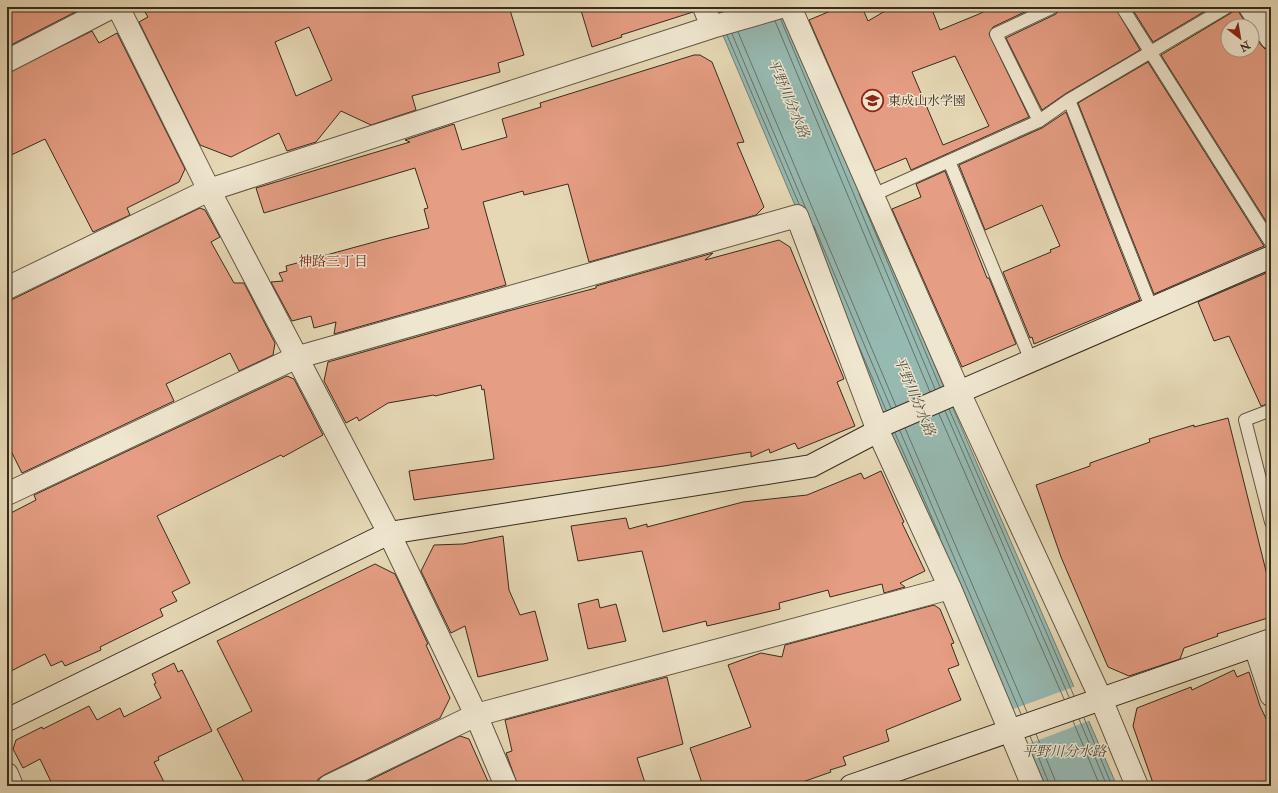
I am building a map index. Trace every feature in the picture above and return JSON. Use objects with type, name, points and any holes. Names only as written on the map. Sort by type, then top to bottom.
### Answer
[{"type":"street","points":[[7,62],[112,7]]},
{"type":"street","points":[[118,7],[295,358],[389,533],[476,715],[506,786]]},
{"type":"street","points":[[7,288],[209,190],[708,17],[781,7]]},
{"type":"street","points":[[790,7],[873,195],[956,393],[1094,701],[1137,786]]},
{"type":"street","points":[[1250,7],[1271,38]]},
{"type":"street","points":[[7,494],[295,358],[797,216],[882,428],[1012,730],[1033,786]]},
{"type":"street","points":[[7,720],[389,533],[811,466],[882,428],[956,393],[1271,257]]},
{"type":"street","points":[[329,786],[476,715],[950,588]]},
{"type":"street","points":[[851,786],[1263,643],[1271,695]]},
{"type":"street","points":[[7,774],[12,786]]},
{"type":"lane","points":[[1039,121],[996,34],[1053,7]]},
{"type":"lane","points":[[1122,7],[1271,243]]},
{"type":"lane","points":[[873,195],[1039,121],[1069,100],[1227,7]]},
{"type":"lane","points":[[1069,100],[1152,309]]},
{"type":"lane","points":[[949,161],[1031,361]]},
{"type":"lane","points":[[1271,410],[1245,420],[1271,522]]},
{"type":"water","name":"平野川分水路","points":[[711,7],[785,7],[942,383],[1117,786],[1041,786]]},
{"type":"pier","points":[[1076,686],[1091,720],[1023,746],[1008,711]]},
{"type":"building","points":[[7,7],[80,7],[81,9],[7,47]]},
{"type":"building","points":[[142,7],[509,7],[524,55],[498,63],[500,72],[412,96],[416,110],[371,125],[341,111],[316,142],[287,151],[279,133],[231,157],[200,145],[139,22],[148,17]],"holes":[[[309,27],[332,80],[296,96],[275,42]]]},
{"type":"building","points":[[580,7],[692,7],[693,12],[621,35],[622,37],[592,47]]},
{"type":"building","points":[[840,7],[862,7],[868,21],[892,7],[931,7],[940,30],[993,7],[1035,7],[993,27],[989,34],[1029,117],[911,170],[906,158],[875,171],[809,20]],"holes":[[[955,56],[989,126],[943,145],[912,72]]]},
{"type":"building","points":[[1060,7],[1115,7],[1140,50],[1065,94],[1042,110],[1006,38],[1056,14]]},
{"type":"building","points":[[1131,7],[1212,7],[1153,42]]},
{"type":"building","points":[[1234,7],[1238,7],[1243,18],[1223,18],[1231,13]]},
{"type":"building","points":[[1220,20],[1220,58],[1260,58],[1260,44],[1265,49],[1271,50],[1271,229],[1161,55]]},
{"type":"building","points":[[92,31],[99,43],[117,33],[185,169],[179,182],[127,208],[130,215],[93,232],[45,139],[7,157],[7,73]]},
{"type":"building","points":[[694,55],[700,55],[712,62],[744,142],[737,143],[764,207],[756,215],[589,262],[568,184],[524,195],[523,191],[483,202],[506,285],[334,334],[336,322],[314,328],[311,316],[292,321],[271,282],[283,281],[279,273],[287,271],[286,266],[429,228],[424,209],[428,208],[415,168],[264,213],[256,188],[410,142],[405,140],[454,124],[462,150],[507,137],[502,119],[541,107],[540,103]]},
{"type":"building","points":[[1148,62],[1264,246],[1154,294],[1078,103]]},
{"type":"building","points":[[1066,112],[1140,300],[1034,344],[1032,337],[1030,338],[1003,272],[1051,252],[1050,250],[1060,246],[1042,205],[985,230],[959,165],[1042,128]]},
{"type":"building","points":[[945,171],[987,278],[989,278],[1016,344],[962,367],[892,209],[921,197],[916,184]]},
{"type":"building","points":[[200,208],[205,210],[220,237],[211,242],[234,283],[244,283],[275,343],[273,355],[239,371],[230,353],[166,384],[174,401],[22,473],[7,443],[7,302]]},
{"type":"building","points":[[779,240],[790,247],[844,379],[837,382],[855,426],[798,449],[795,443],[770,453],[769,449],[751,457],[751,452],[664,466],[414,500],[409,471],[494,459],[484,389],[482,390],[481,385],[435,396],[388,403],[359,421],[357,417],[346,423],[324,381],[328,362],[596,288],[596,286],[713,253],[705,260]]},
{"type":"building","points":[[1271,271],[1271,403],[1261,406],[1229,336],[1214,341],[1198,302]]},
{"type":"building","points":[[287,376],[294,379],[323,435],[283,457],[281,455],[157,516],[190,583],[172,592],[177,601],[160,609],[163,616],[100,647],[101,650],[65,666],[62,661],[51,666],[45,654],[7,673],[7,515],[36,500],[34,495]]},
{"type":"building","points":[[1228,418],[1268,579],[1271,578],[1271,617],[1217,634],[1218,636],[1184,648],[1180,659],[1129,676],[1108,667],[1061,557],[1036,485],[1090,466],[1090,463],[1150,442],[1149,439],[1194,425],[1194,427]]},
{"type":"building","points":[[881,471],[904,522],[902,523],[925,571],[900,583],[905,587],[884,593],[882,584],[830,597],[828,590],[779,603],[780,609],[707,626],[706,621],[663,632],[642,551],[578,561],[571,526],[626,518],[629,529],[647,524],[647,527],[743,502],[807,495],[861,473],[864,479]]},
{"type":"building","points":[[503,536],[509,590],[520,615],[535,611],[548,660],[478,677],[465,626],[451,633],[421,571],[434,545],[463,544]]},
{"type":"building","points":[[375,564],[395,574],[428,644],[426,645],[450,698],[440,718],[324,775],[318,779],[317,786],[246,786],[217,729],[252,711],[217,641]]},
{"type":"building","points":[[598,599],[600,608],[616,604],[626,641],[588,649],[578,604]]},
{"type":"building","points":[[934,605],[940,609],[954,643],[951,644],[959,665],[948,669],[961,700],[886,730],[889,741],[843,757],[846,765],[791,786],[703,786],[690,748],[751,727],[728,665],[761,653],[782,657],[785,645]]},
{"type":"building","points":[[174,663],[178,672],[182,670],[212,731],[158,757],[159,760],[154,762],[166,786],[53,786],[40,759],[23,768],[13,749],[16,740],[42,727],[43,729],[89,706],[97,720],[120,708],[124,717],[161,698],[154,684],[156,683],[152,674]]},
{"type":"building","points":[[1234,670],[1237,677],[1249,672],[1260,706],[1271,729],[1271,786],[1154,786],[1133,726],[1137,708],[1191,687],[1192,690]]},
{"type":"building","points":[[667,677],[683,744],[637,758],[646,786],[518,786],[506,753],[512,751],[505,720]]},
{"type":"building","points":[[460,736],[469,739],[490,786],[358,786]]},
{"type":"place","name":"東成山水学園","points":[[872,100]]},
{"type":"district","name":"神路三丁目","points":[[333,261]]}]
